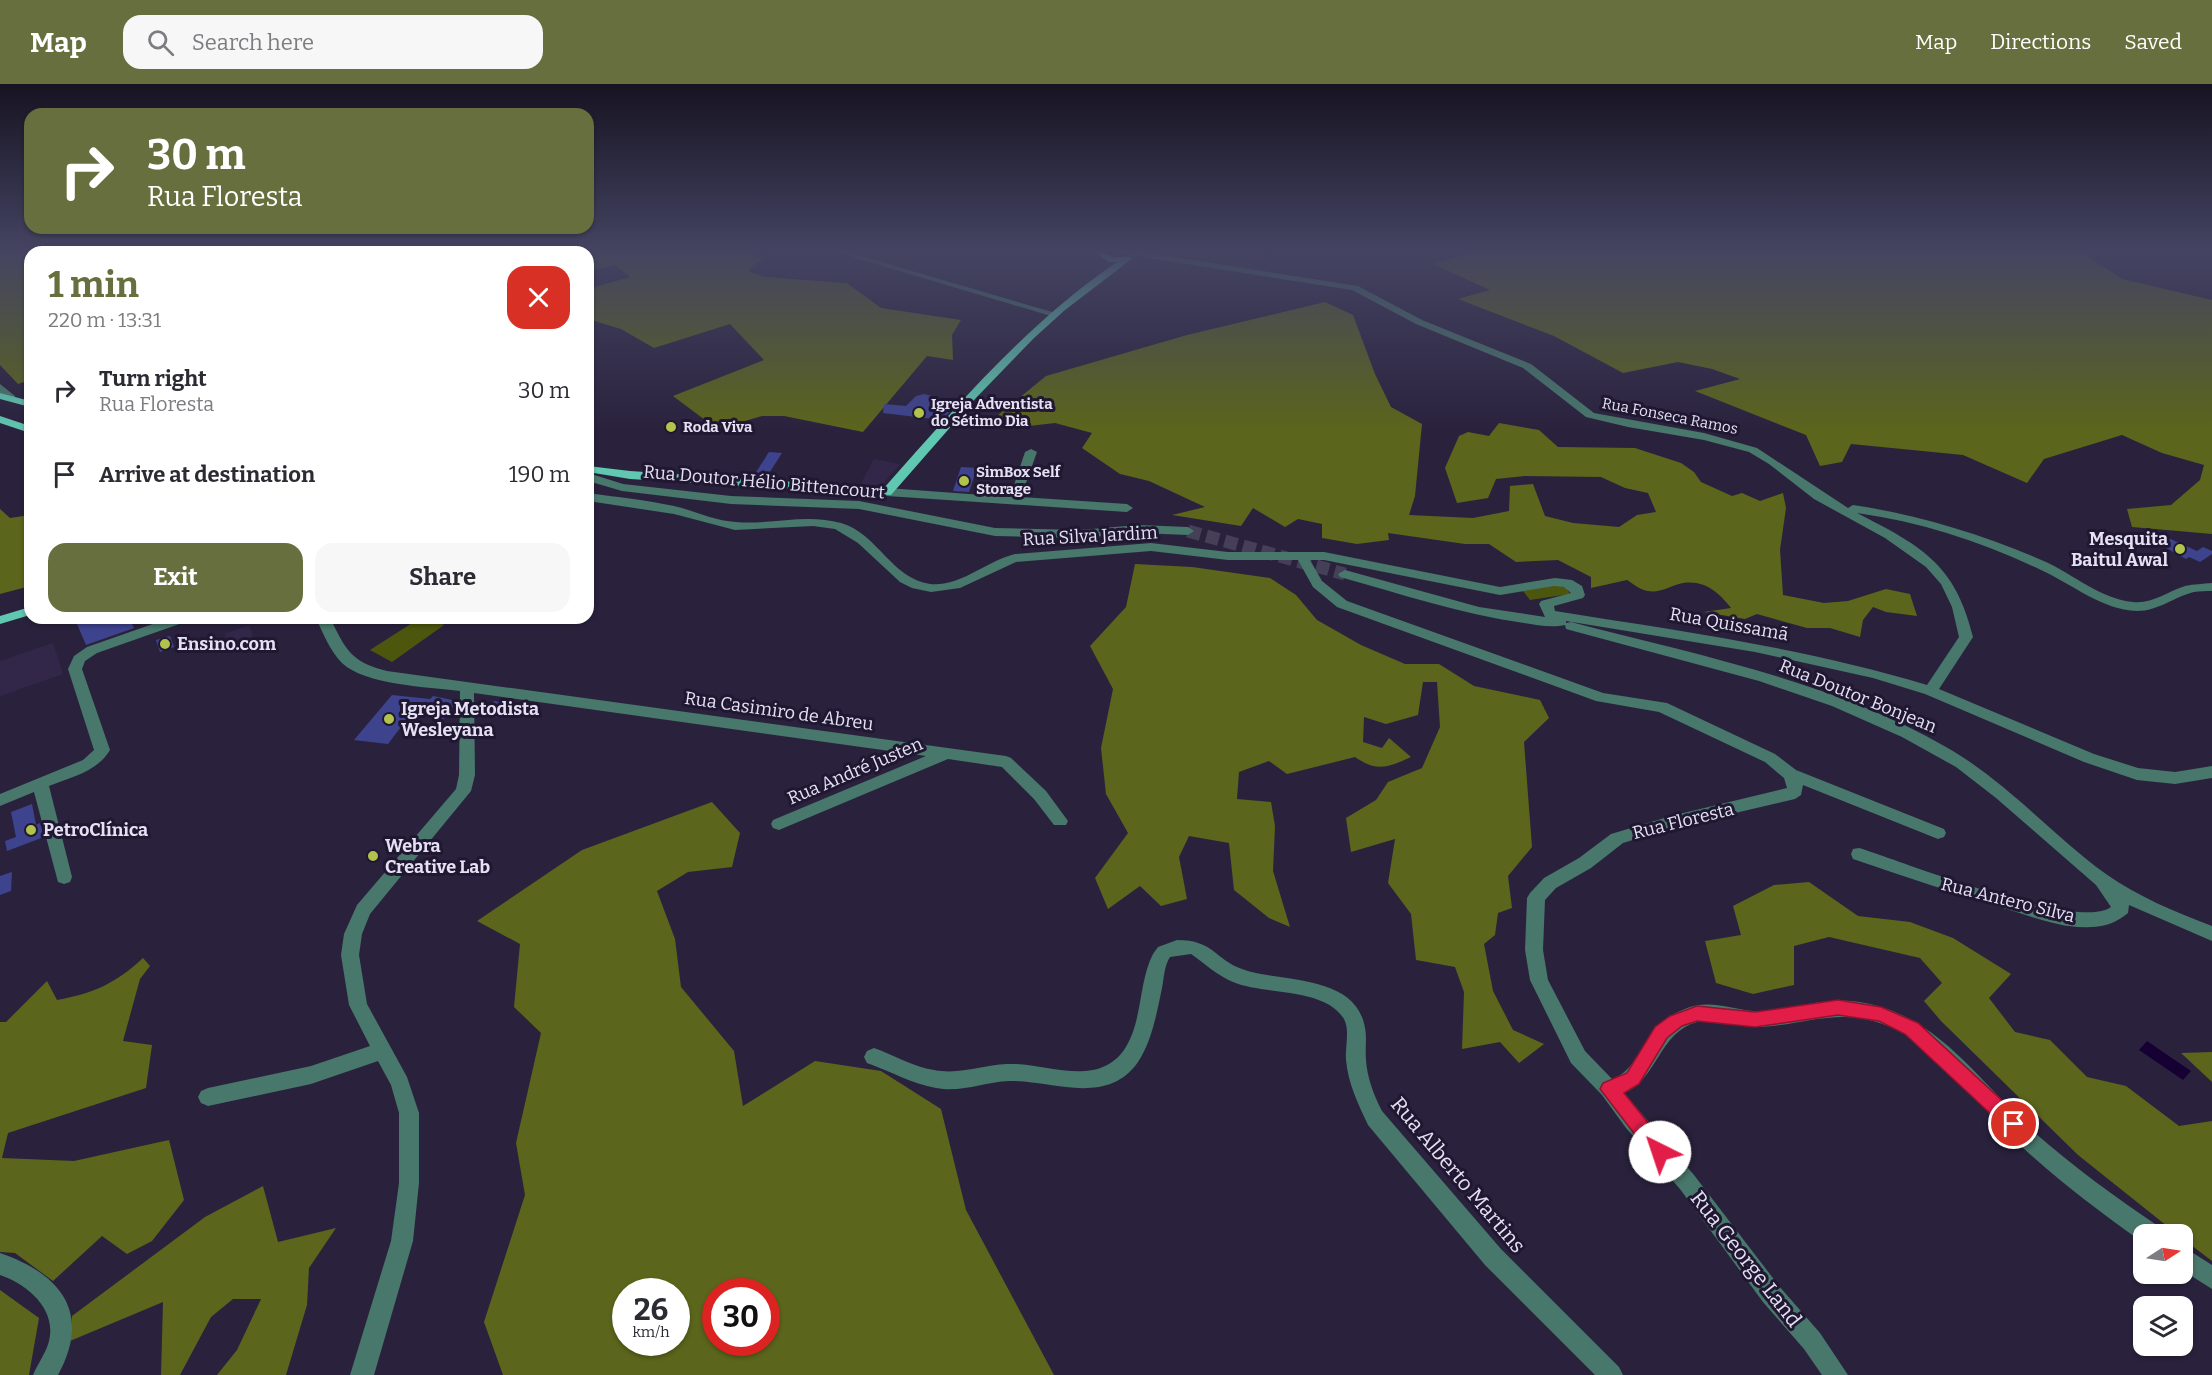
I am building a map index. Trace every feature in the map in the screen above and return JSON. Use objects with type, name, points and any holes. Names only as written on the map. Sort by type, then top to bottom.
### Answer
[{"type":"main road","points":[[594,470],[630,475],[887,492],[998,370],[1058,311]]},
{"type":"main road","points":[[5,397],[24,402]]},
{"type":"main road","points":[[0,419],[24,428]]},
{"type":"main road","points":[[0,620],[24,613]]},
{"type":"street","points":[[1045,311],[1054,314]]},
{"type":"street","name":"Rua Fonseca Ramos","points":[[1400,311],[1419,322],[1543,375],[1579,409],[1590,415],[1718,440],[1755,450],[1818,495],[1874,524],[1926,557],[1946,580],[1956,599],[1966,637],[1930,691]]},
{"type":"street","points":[[0,387],[5,397]]},
{"type":"street","points":[[1014,501],[1031,452]]},
{"type":"street","name":"Rua Doutor Hélio Bittencourt","points":[[594,479],[622,487],[730,500],[859,505],[995,532],[1080,534],[1138,528],[1188,531]]},
{"type":"street","points":[[887,492],[1128,508]]},
{"type":"street","name":"Rua Silva Jardim","points":[[594,498],[676,510],[722,525],[745,527],[816,523],[839,526],[858,537],[899,577],[930,589],[960,585],[1008,560],[1096,550],[1151,547],[1228,556],[1303,557]]},
{"type":"street","points":[[1841,508],[1905,517],[1978,540],[2028,559],[2109,601],[2129,606],[2158,605],[2188,589],[2212,587]]},
{"type":"street","points":[[1345,574],[1528,621],[1555,618],[1546,604],[1578,595],[1577,589],[1567,583],[1555,582],[1500,591],[1345,559],[1303,557],[1310,577],[1323,592],[1342,604],[1600,698],[1662,707],[1770,758],[1790,774],[1938,832]]},
{"type":"street","name":"Rua Quissamã","points":[[1555,618],[1755,646],[1875,674],[1930,691],[2090,758],[2137,774],[2175,778],[2212,772]]},
{"type":"street","name":"Rua Doutor Bonjean","points":[[1555,618],[1707,661],[1792,688],[1908,734],[1940,750],[2005,796],[2100,879],[2135,899],[2212,934]]},
{"type":"street","points":[[0,800],[88,764],[102,750],[75,669],[79,659],[92,650],[166,624]]},
{"type":"street","name":"Rua Casimiro de Abreu","points":[[327,624],[344,659],[358,669],[467,688],[1006,762],[1041,795],[1060,821]]},
{"type":"street","points":[[362,1375],[402,1241],[409,1183],[409,1113],[400,1083],[358,1005],[350,955],[353,934],[363,910],[463,791],[467,775],[467,688]]},
{"type":"street","name":"Rua André Justen","points":[[779,824],[946,754]]},
{"type":"street","name":"Rua Floresta","points":[[1609,1089],[1578,1057],[1539,980],[1534,951],[1536,898],[1550,883],[1585,863],[1617,838],[1671,822],[1789,795],[1795,791],[1795,784],[1790,774]]},
{"type":"street","points":[[40,783],[64,878]]},
{"type":"street","name":"Rua Antero Silva","points":[[1859,854],[1976,894],[2053,915],[2088,920],[2113,916],[2122,908],[2100,879]]},
{"type":"street","name":"Rua Alberto Martins","points":[[873,1057],[892,1062],[923,1077],[942,1080],[970,1080],[998,1073],[1082,1081],[1109,1074],[1127,1062],[1133,1051],[1142,1032],[1159,959],[1164,952],[1177,947],[1194,947],[1237,976],[1308,988],[1341,1003],[1351,1014],[1356,1027],[1356,1061],[1365,1099],[1385,1132],[1493,1257],[1611,1375]]},
{"type":"street","points":[[1609,1089],[1619,1087],[1633,1078],[1661,1033],[1676,1021],[1697,1013],[1755,1019],[1838,1007],[1881,1014],[1911,1028],[2026,1137],[2067,1172],[2137,1224]]},
{"type":"street","points":[[208,1097],[311,1075],[381,1051]]},
{"type":"street","name":"Rua George Land","points":[[1609,1089],[1633,1121],[1687,1182],[1771,1294],[1812,1341],[1836,1375]]},
{"type":"street","points":[[0,1264],[26,1276],[40,1288],[53,1303],[62,1323],[60,1344],[45,1375]]},
{"type":"street","points":[[2193,1265],[2212,1278]]},
{"type":"shaded area","points":[[874,459],[900,464],[881,486],[859,487]]},
{"type":"shaded area","points":[[249,625],[254,639],[230,647],[225,634]]},
{"type":"shaded area","points":[[53,643],[63,674],[0,696],[0,661]]},
{"type":"shaded area","points":[[2147,1041],[2191,1071],[2183,1080],[2139,1050]]},
{"type":"green space","points":[[0,311],[24,311],[24,382],[18,384],[0,365]]},
{"type":"green space","points":[[594,311],[903,311],[961,320],[952,335],[953,360],[927,356],[863,432],[784,416],[762,416],[717,429],[673,396],[764,360],[730,324],[654,348],[621,329],[594,321]]},
{"type":"green space","points":[[1286,311],[1345,311],[1353,315],[1375,374],[1391,407],[1422,424],[1415,496],[1409,515],[1473,518],[1509,511],[1510,486],[1533,484],[1545,516],[1573,523],[1619,527],[1637,515],[1656,512],[1648,493],[1625,488],[1601,477],[1525,476],[1496,479],[1488,498],[1457,503],[1445,468],[1459,436],[1468,432],[1489,436],[1499,423],[1539,430],[1558,447],[1635,448],[1681,463],[1694,472],[1701,482],[1732,496],[1742,493],[1760,501],[1783,493],[1786,508],[1780,550],[1783,595],[1824,603],[1848,601],[1886,589],[1910,594],[1917,616],[1886,612],[1873,607],[1863,620],[1860,637],[1830,628],[1807,628],[1757,614],[1745,619],[1704,612],[1731,608],[1715,591],[1702,584],[1679,584],[1648,591],[1627,580],[1591,588],[1591,577],[1558,560],[1516,562],[1489,544],[1465,544],[1388,533],[1389,540],[1357,544],[1322,538],[1322,524],[1298,519],[1285,527],[1253,508],[1241,526],[1172,515],[1205,507],[1149,481],[1120,474],[1082,448],[1092,433],[1055,423],[1011,428],[992,420],[1046,376],[1187,335]]},
{"type":"green space","points":[[1490,311],[2212,311],[2212,534],[2132,527],[2127,509],[2171,505],[2200,480],[2204,465],[2162,453],[2122,435],[2044,459],[2027,483],[1963,455],[1851,444],[1842,462],[1820,466],[1806,435],[1695,391],[1740,379],[1712,369],[1678,362],[1623,373],[1554,336]]},
{"type":"green space","points":[[0,509],[10,518],[24,516],[24,588],[0,594]]},
{"type":"green space","points":[[1135,564],[1192,567],[1270,578],[1296,595],[1317,620],[1361,645],[1405,664],[1439,664],[1474,686],[1540,700],[1549,718],[1524,742],[1532,847],[1508,876],[1512,908],[1498,913],[1495,935],[1484,944],[1493,991],[1513,1030],[1544,1044],[1519,1063],[1500,1042],[1462,1049],[1464,992],[1455,967],[1416,960],[1411,914],[1388,883],[1395,839],[1351,852],[1346,818],[1376,800],[1388,782],[1422,768],[1440,727],[1437,682],[1423,682],[1418,715],[1386,724],[1364,717],[1363,742],[1382,748],[1389,738],[1411,757],[1382,767],[1370,765],[1355,757],[1287,774],[1269,761],[1239,772],[1237,799],[1271,802],[1275,826],[1273,871],[1290,927],[1269,918],[1234,890],[1229,843],[1189,836],[1179,857],[1187,899],[1161,906],[1140,886],[1108,909],[1095,878],[1128,833],[1106,794],[1101,748],[1113,689],[1090,646],[1126,607]]},
{"type":"green space","points":[[1560,585],[1566,587],[1570,594],[1530,600],[1523,591]]},
{"type":"green space","points":[[411,624],[444,625],[392,662],[370,650]]},
{"type":"green space","points":[[712,802],[740,833],[732,867],[688,872],[657,891],[675,939],[681,987],[734,1051],[743,1106],[815,1061],[881,1071],[941,1109],[966,1210],[1054,1375],[503,1375],[484,1322],[525,1195],[516,1143],[541,1033],[514,1007],[520,944],[477,921],[582,850]]},
{"type":"green space","points":[[1809,882],[1858,916],[1910,922],[1953,938],[2011,974],[1989,998],[2015,1032],[2050,1040],[2087,1077],[2126,1086],[2179,1126],[2212,1121],[2212,1261],[2193,1247],[2193,1224],[2164,1224],[2078,1155],[1941,1021],[1924,1001],[1942,983],[1920,958],[1829,937],[1794,946],[1794,985],[1753,994],[1716,983],[1705,941],[1741,935],[1733,906],[1774,885]]},
{"type":"green space","points":[[143,958],[150,966],[140,979],[123,1041],[152,1045],[146,1088],[8,1133],[2,1158],[74,1161],[169,1140],[184,1200],[152,1241],[127,1254],[102,1236],[53,1281],[15,1253],[0,1252],[0,1022],[6,1022],[47,981],[57,1000],[70,997],[113,981]]},
{"type":"green space","points":[[2212,1052],[2212,1082],[2181,1053]]},
{"type":"green space","points":[[263,1186],[278,1242],[336,1228],[309,1268],[307,1305],[286,1375],[217,1375],[237,1350],[261,1299],[233,1299],[211,1317],[180,1375],[161,1375],[163,1302],[70,1341],[72,1316],[205,1217]]},
{"type":"green space","points":[[0,1290],[39,1318],[29,1375],[0,1375]]},
{"type":"building","points":[[924,394],[948,400],[938,410],[949,412],[942,420],[883,413],[884,404],[906,406],[916,396]]},
{"type":"building","points":[[769,452],[782,453],[766,478],[753,477]]},
{"type":"building","name":"SimBox Self Storage","points":[[961,467],[977,468],[969,492],[953,491]]},
{"type":"building","name":"Mesquita Baitul Awal","points":[[2166,537],[2197,551],[2203,547],[2212,551],[2212,554],[2200,562],[2189,557],[2186,559],[2157,543]]},
{"type":"building","points":[[77,624],[132,624],[134,628],[86,645]]},
{"type":"building","name":"Ensino.com","points":[[170,636],[174,647],[160,652],[156,640]]},
{"type":"building","name":"Igreja Metodista Wesleyana","points":[[392,695],[430,699],[433,696],[457,701],[444,719],[410,715],[388,744],[354,740]]},
{"type":"building","points":[[494,701],[512,704],[502,718],[483,715]]},
{"type":"building","name":"PetroClínica","points":[[32,804],[36,825],[40,823],[44,837],[7,851],[5,841],[16,837],[11,812]]},
{"type":"building","points":[[12,872],[11,891],[0,895],[0,876]]},
{"type":"tunnel","points":[[1188,531],[1345,574]]},
{"type":"place","name":"Igreja Adventista do Sétimo Dia","points":[[919,413]]},
{"type":"place","name":"Roda Viva","points":[[671,427]]},
{"type":"place","name":"SimBox Self Storage","points":[[964,481]]},
{"type":"place","name":"Mesquita Baitul Awal","points":[[2180,549]]},
{"type":"place","name":"Ensino.com","points":[[165,644]]},
{"type":"place","name":"Igreja Metodista Wesleyana","points":[[389,719]]},
{"type":"place","name":"PetroClínica","points":[[31,830]]},
{"type":"place","name":"Webra Creative Lab","points":[[373,856]]},
{"type":"route","points":[[1660,1152],[1609,1089],[1619,1087],[1633,1078],[1661,1033],[1676,1021],[1697,1013],[1755,1019],[1838,1007],[1881,1014],[1911,1028],[1990,1099],[2014,1124]]}]
